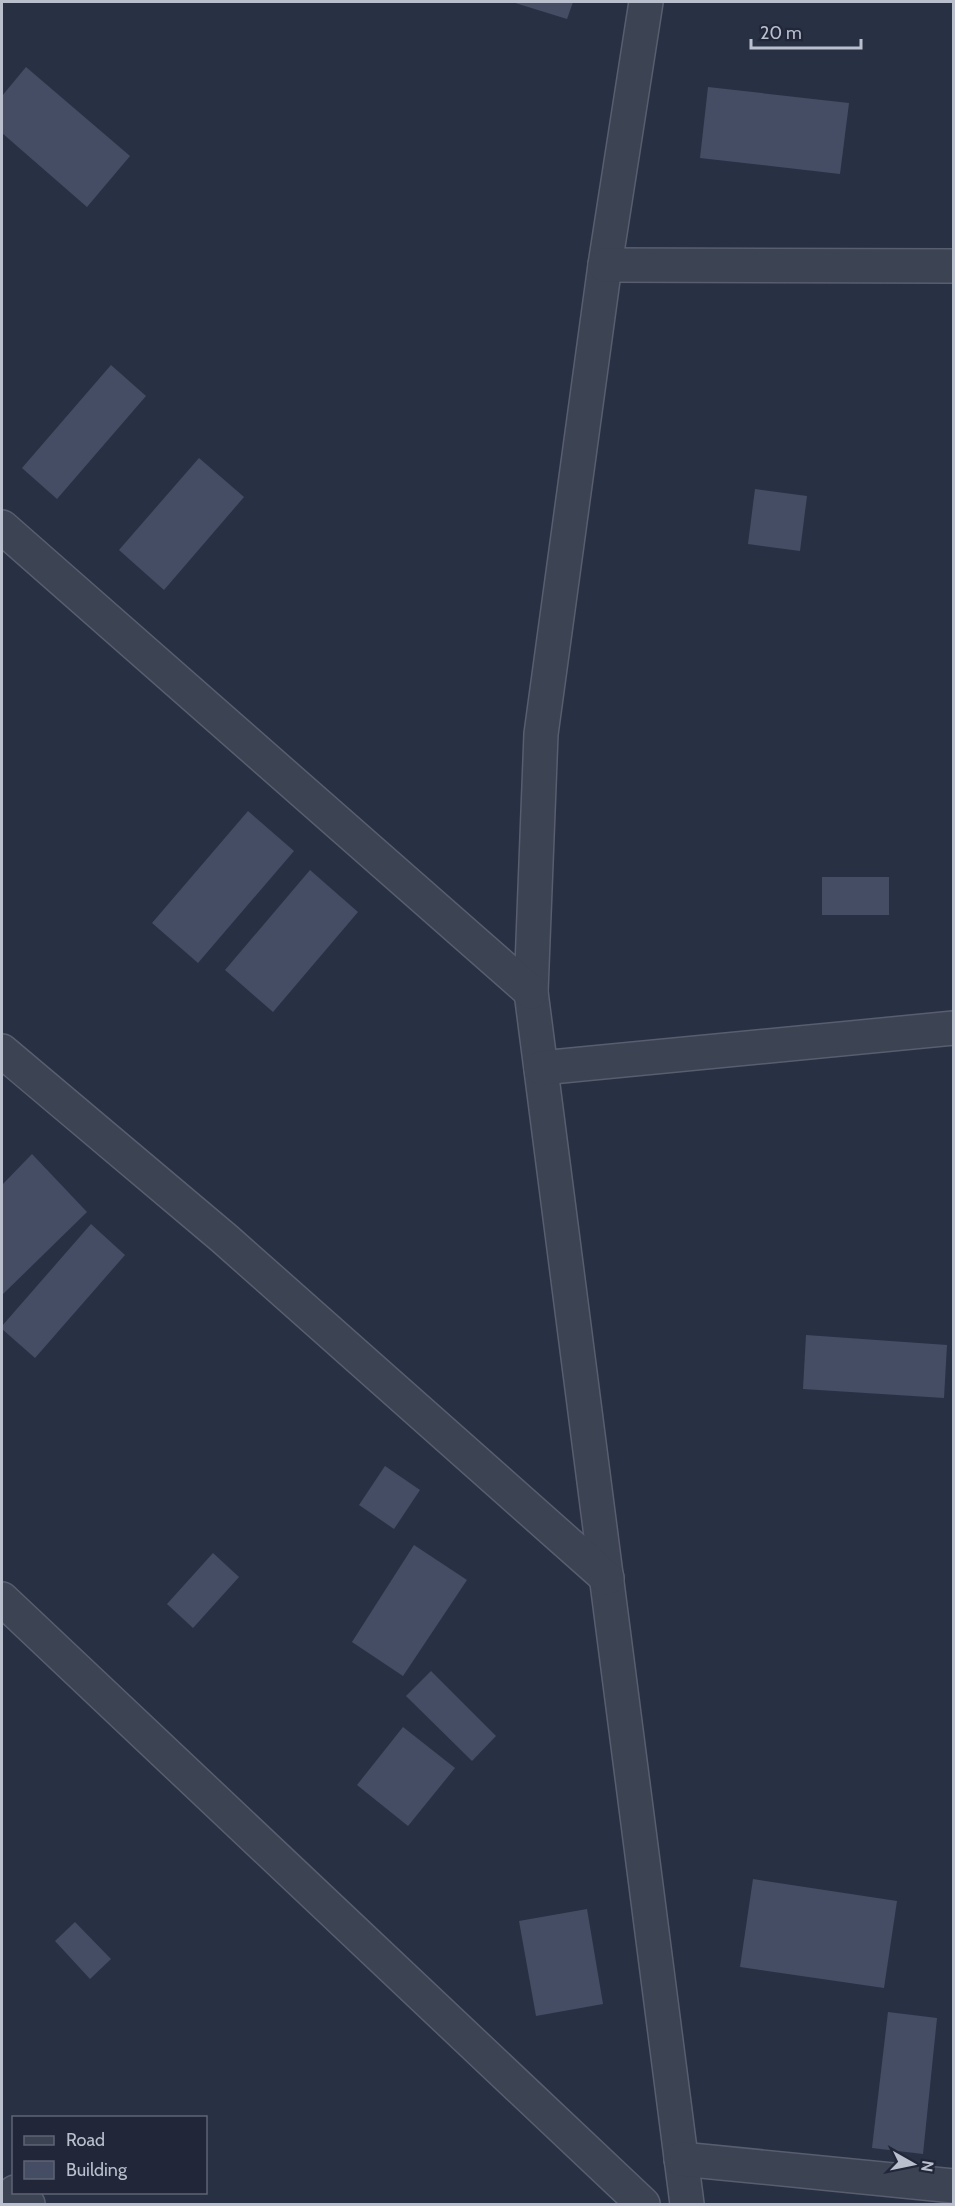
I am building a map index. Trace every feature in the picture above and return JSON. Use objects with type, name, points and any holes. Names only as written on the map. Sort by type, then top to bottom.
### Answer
[{"type":"street","points":[[646,2],[605,265],[541,734],[531,992],[687,2205]]},
{"type":"street","points":[[605,265],[954,266]]},
{"type":"street","points":[[2,527],[531,992]]},
{"type":"street","points":[[541,1068],[954,1028]]},
{"type":"street","points":[[2,1051],[234,1247],[607,1578]]},
{"type":"street","points":[[2,1599],[643,2205]]},
{"type":"street","points":[[681,2159],[954,2186]]},
{"type":"street","points":[[16,2194],[28,2205]]},
{"type":"building","points":[[512,2],[573,2],[567,19]]},
{"type":"building","points":[[26,67],[130,156],[87,207],[2,133],[2,96]]},
{"type":"building","points":[[708,87],[849,103],[840,174],[700,158]]},
{"type":"building","points":[[111,365],[146,396],[57,499],[22,468]]},
{"type":"building","points":[[199,458],[244,497],[164,590],[119,550]]},
{"type":"building","points":[[755,489],[807,496],[800,551],[748,544]]},
{"type":"building","points":[[248,811],[294,851],[198,963],[152,923]]},
{"type":"building","points":[[310,870],[358,912],[273,1012],[225,970]]},
{"type":"building","points":[[822,877],[889,877],[889,915],[822,915]]},
{"type":"building","points":[[32,1154],[87,1212],[2,1295],[2,1185]]},
{"type":"building","points":[[91,1224],[125,1255],[35,1358],[2,1329],[2,1326]]},
{"type":"building","points":[[806,1335],[947,1345],[944,1398],[803,1389]]},
{"type":"building","points":[[385,1466],[420,1490],[394,1529],[359,1505]]},
{"type":"building","points":[[414,1545],[467,1580],[403,1676],[352,1642]]},
{"type":"building","points":[[213,1553],[239,1577],[193,1628],[167,1604]]},
{"type":"building","points":[[431,1671],[496,1736],[472,1761],[406,1696]]},
{"type":"building","points":[[403,1727],[455,1768],[408,1826],[357,1785]]},
{"type":"building","points":[[753,1879],[897,1901],[884,1988],[740,1967]]},
{"type":"building","points":[[587,1909],[603,2004],[536,2016],[519,1921]]},
{"type":"building","points":[[75,1922],[111,1959],[90,1979],[55,1941]]},
{"type":"building","points":[[888,2012],[937,2018],[923,2154],[872,2148]]}]
